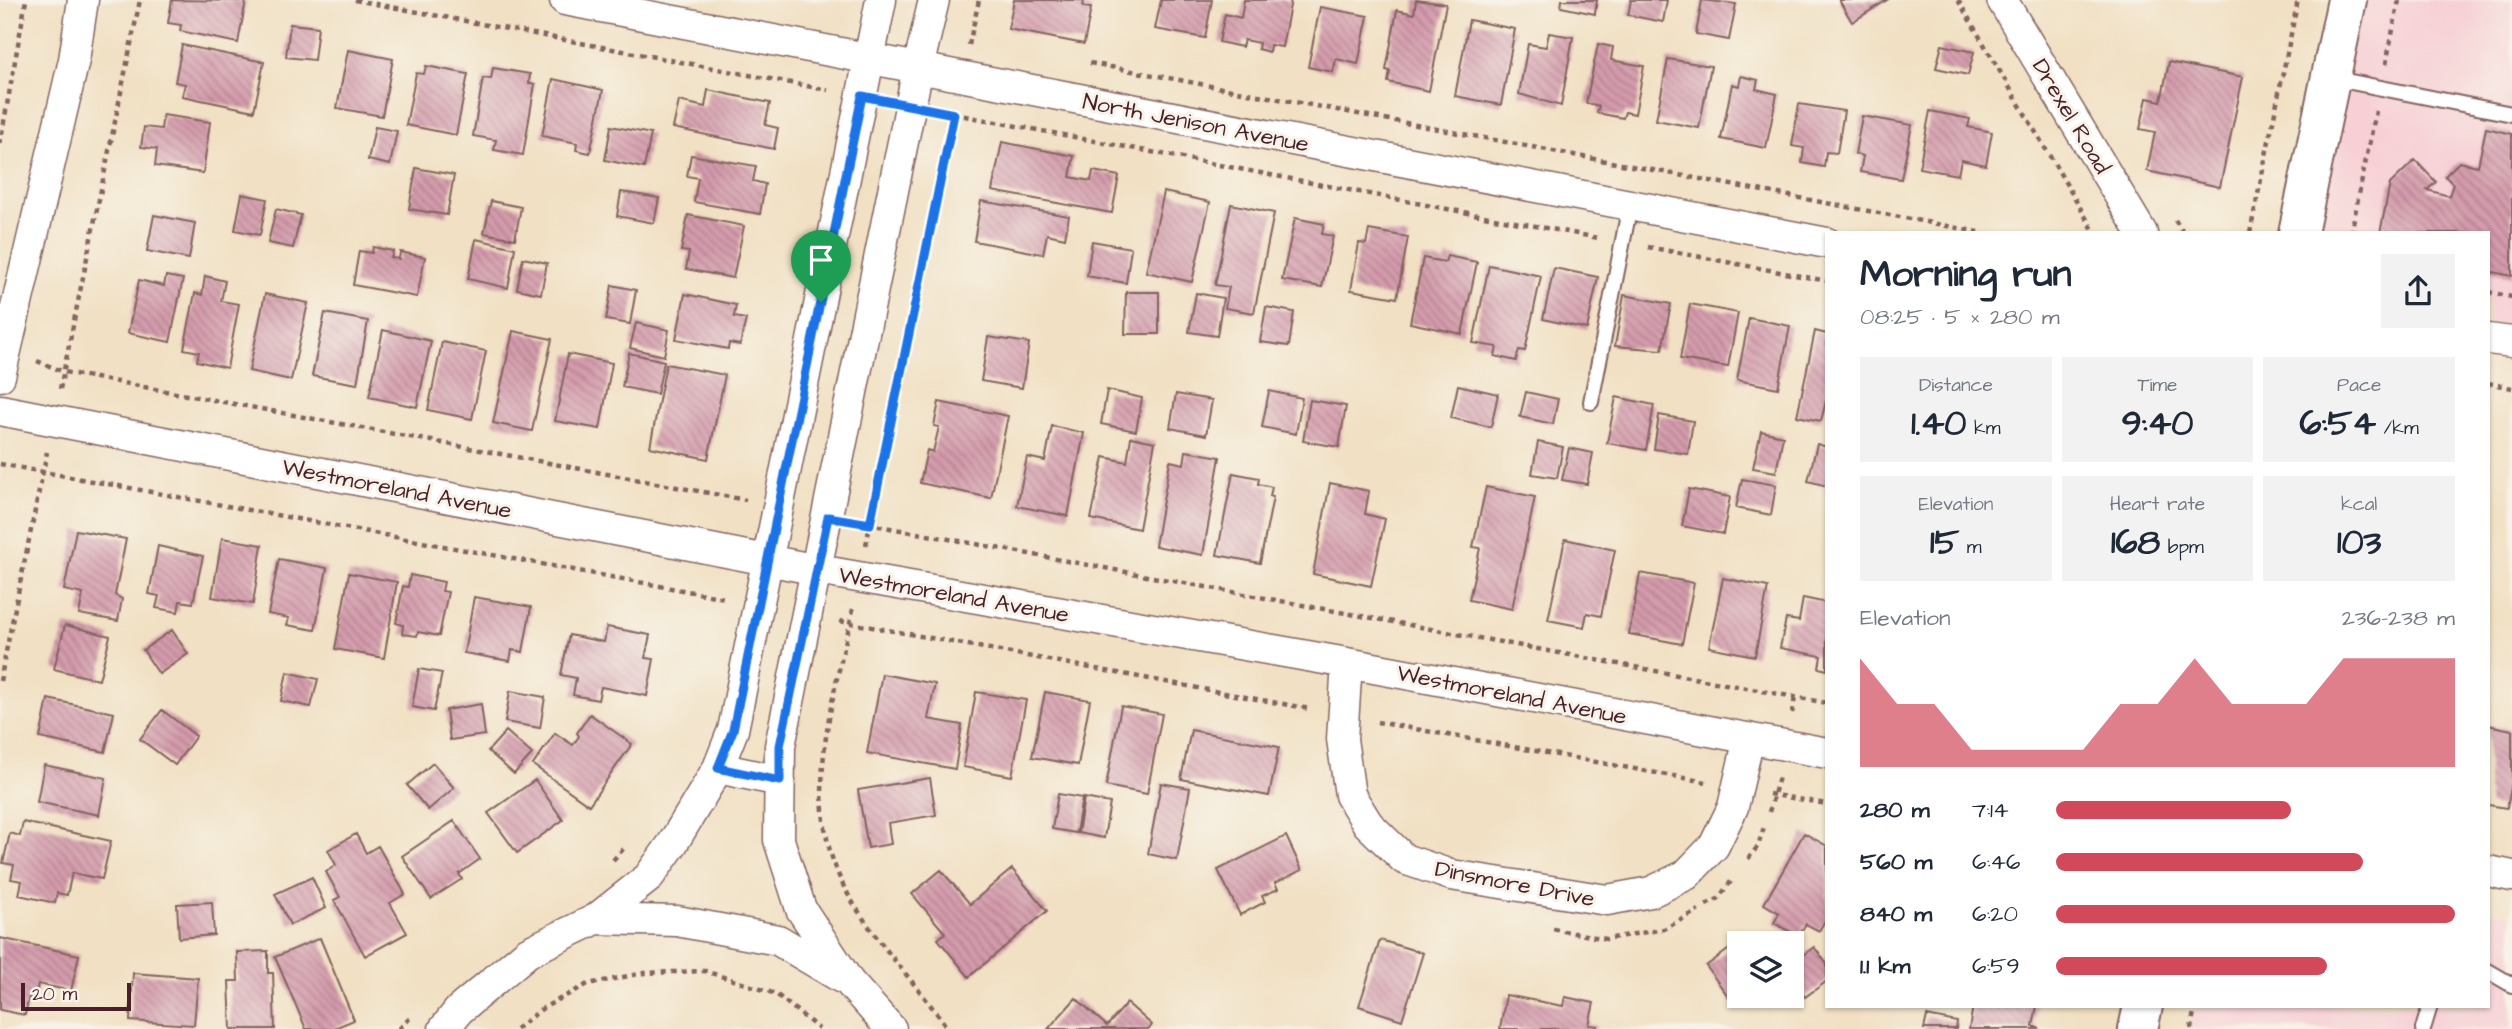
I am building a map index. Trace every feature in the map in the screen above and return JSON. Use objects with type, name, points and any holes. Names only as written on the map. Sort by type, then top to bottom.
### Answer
[{"type":"main road","points":[[2298,231],[2347,0]]},
{"type":"main road","points":[[2138,1029],[2143,1008]]},
{"type":"street","points":[[3,362],[74,60],[83,0]]},
{"type":"street","name":"North Jenison Avenue","points":[[565,0],[1825,243]]},
{"type":"street","points":[[444,1029],[460,1010],[528,952],[596,919],[648,878],[718,768],[733,730],[881,0]]},
{"type":"street","points":[[891,1029],[849,982],[801,909],[779,839],[780,746],[934,0]]},
{"type":"street","name":"Drexel Road","points":[[2002,0],[2141,231]]},
{"type":"street","points":[[2490,339],[2512,342]]},
{"type":"street","name":"Westmoreland Avenue","points":[[0,410],[860,578],[1347,663],[1825,752]]},
{"type":"street","name":"Dinsmore Drive","points":[[1347,663],[1342,739],[1350,795],[1368,824],[1404,859],[1451,874],[1607,900],[1651,892],[1686,875],[1714,846],[1733,807],[1749,738]]},
{"type":"street","points":[[718,768],[780,781]]},
{"type":"street","points":[[2490,872],[2512,876]]},
{"type":"street","points":[[596,919],[677,921],[778,940],[849,982]]},
{"type":"lane","points":[[2331,78],[2512,114]]},
{"type":"lane","points":[[1591,402],[1630,205]]},
{"type":"lane","points":[[2490,972],[2512,985]]},
{"type":"lane","points":[[2423,1029],[2429,1008]]},
{"type":"path","points":[[0,144],[26,0]]},
{"type":"path","points":[[0,681],[140,0]]},
{"type":"path","points":[[355,0],[862,96]]},
{"type":"path","points":[[948,1029],[900,970],[849,895],[831,855],[824,821],[821,781],[827,729],[979,0]]},
{"type":"path","points":[[1958,0],[2094,231]]},
{"type":"path","points":[[2250,231],[2298,0]]},
{"type":"path","points":[[927,32],[984,43]]},
{"type":"path","points":[[1080,61],[1973,231]]},
{"type":"path","points":[[910,106],[1825,281]]},
{"type":"path","points":[[2490,292],[2512,297]]},
{"type":"path","points":[[3,362],[779,507]]},
{"type":"path","points":[[2490,383],[2512,388]]},
{"type":"path","points":[[0,464],[759,603]]},
{"type":"path","points":[[828,517],[1825,703]]},
{"type":"path","points":[[808,614],[850,624],[1825,804]]},
{"type":"path","points":[[516,1029],[543,1007],[588,984],[644,973],[705,971],[776,994],[819,1029]]},
{"type":"path","points":[[2191,1029],[2195,1008]]},
{"type":"shaded area","points":[[2347,0],[2512,0],[2512,342],[2490,339],[2490,231],[2298,231]]},
{"type":"shaded area","points":[[2490,910],[2512,915],[2512,1029],[2189,1029],[2194,1008],[2490,1008]]},
{"type":"building","points":[[172,0],[246,1],[238,43],[180,31],[181,25],[168,23]]},
{"type":"building","points":[[1014,0],[1084,0],[1083,7],[1091,8],[1084,44],[1008,29]]},
{"type":"building","points":[[1161,0],[1212,0],[1205,38],[1155,29]]},
{"type":"building","points":[[1244,0],[1291,0],[1282,47],[1270,45],[1269,52],[1258,49],[1259,43],[1244,40],[1242,47],[1219,42],[1225,14],[1241,18]]},
{"type":"building","points":[[1416,0],[1446,4],[1429,91],[1388,82],[1390,71],[1386,70],[1397,10],[1414,14]]},
{"type":"building","points":[[1562,0],[1597,0],[1595,14],[1561,7]]},
{"type":"building","points":[[1631,0],[1667,0],[1663,22],[1628,15]]},
{"type":"building","points":[[1702,0],[1736,4],[1729,40],[1696,34]]},
{"type":"building","points":[[1839,0],[1887,0],[1852,22]]},
{"type":"building","points":[[1320,7],[1368,16],[1358,64],[1336,59],[1333,72],[1308,67]]},
{"type":"building","points":[[1469,20],[1515,29],[1501,105],[1455,96]]},
{"type":"building","points":[[290,24],[318,27],[314,60],[286,57]]},
{"type":"building","points":[[1549,33],[1573,37],[1561,106],[1519,94],[1528,44],[1546,47]]},
{"type":"building","points":[[1598,44],[1613,47],[1611,60],[1644,66],[1635,114],[1625,112],[1623,118],[1597,113],[1599,106],[1586,103]]},
{"type":"building","points":[[182,45],[264,62],[254,111],[182,96],[185,84],[175,82]]},
{"type":"building","points":[[1942,45],[1974,52],[1968,75],[1936,68]]},
{"type":"building","points":[[348,50],[393,59],[382,116],[337,108]]},
{"type":"building","points":[[1668,59],[1711,66],[1699,128],[1656,120]]},
{"type":"building","points":[[2169,62],[2243,77],[2220,187],[2147,171],[2155,132],[2140,129],[2147,98],[2161,101]]},
{"type":"building","points":[[426,66],[468,74],[456,135],[406,125],[416,73],[424,74]]},
{"type":"building","points":[[493,68],[530,74],[529,83],[535,84],[523,155],[494,150],[496,140],[473,136],[483,78],[491,79]]},
{"type":"building","points":[[1741,76],[1758,80],[1756,89],[1777,94],[1766,148],[1721,139],[1732,84],[1739,86]]},
{"type":"building","points":[[553,79],[603,90],[590,153],[576,150],[577,143],[542,136]]},
{"type":"building","points":[[708,90],[770,103],[765,125],[778,128],[774,149],[673,128],[679,101],[705,107]]},
{"type":"building","points":[[1799,104],[1844,111],[1837,153],[1826,152],[1824,167],[1802,163],[1804,148],[1792,146]]},
{"type":"building","points":[[1930,111],[1970,119],[1968,127],[1992,132],[1986,165],[1961,160],[1958,175],[1919,168]]},
{"type":"building","points":[[163,115],[210,122],[203,173],[155,166],[157,149],[141,147],[144,127],[161,129]]},
{"type":"building","points":[[1862,116],[1912,125],[1901,179],[1860,172],[1863,156],[1855,154]]},
{"type":"building","points":[[611,126],[651,134],[644,168],[605,160]]},
{"type":"building","points":[[375,127],[397,131],[390,165],[368,160]]},
{"type":"building","points":[[2486,128],[2512,134],[2512,276],[2490,271],[2490,231],[2380,231],[2390,184],[2415,160],[2436,182],[2427,190],[2449,196],[2453,184],[2445,176],[2459,162],[2478,166]]},
{"type":"building","points":[[1002,142],[1074,156],[1070,177],[1091,181],[1093,171],[1119,176],[1112,213],[992,191]]},
{"type":"building","points":[[691,155],[756,166],[753,181],[765,184],[760,214],[694,202],[698,178],[687,176]]},
{"type":"building","points":[[416,168],[454,175],[447,215],[409,209]]},
{"type":"building","points":[[621,192],[659,198],[654,223],[617,216]]},
{"type":"building","points":[[1164,192],[1210,202],[1192,282],[1146,272]]},
{"type":"building","points":[[242,194],[267,199],[260,235],[235,230]]},
{"type":"building","points":[[491,201],[521,207],[515,239],[484,233]]},
{"type":"building","points":[[981,201],[1069,216],[1065,238],[1047,234],[1043,254],[974,241]]},
{"type":"building","points":[[1231,204],[1274,213],[1254,313],[1225,308],[1229,287],[1215,285]]},
{"type":"building","points":[[276,209],[301,215],[293,248],[268,243]]},
{"type":"building","points":[[154,215],[195,223],[189,259],[147,251]]},
{"type":"building","points":[[688,215],[744,226],[733,278],[686,269],[689,252],[681,251]]},
{"type":"building","points":[[1295,218],[1324,224],[1322,234],[1333,236],[1322,287],[1282,280]]},
{"type":"building","points":[[1369,230],[1408,237],[1397,298],[1351,290],[1359,243],[1366,244]]},
{"type":"building","points":[[476,239],[515,248],[508,288],[468,279]]},
{"type":"building","points":[[1092,241],[1131,248],[1126,283],[1087,276]]},
{"type":"building","points":[[373,247],[393,251],[391,258],[399,259],[400,252],[425,257],[417,297],[353,285],[359,251],[372,253]]},
{"type":"building","points":[[1447,256],[1477,262],[1462,334],[1410,323],[1423,258],[1445,262]]},
{"type":"building","points":[[523,258],[547,263],[541,294],[517,289]]},
{"type":"building","points":[[1489,265],[1541,276],[1525,351],[1519,350],[1516,361],[1495,356],[1497,347],[1473,343]]},
{"type":"building","points":[[1554,268],[1598,277],[1587,329],[1543,319]]},
{"type":"building","points":[[166,276],[183,279],[170,342],[128,333],[139,280],[164,286]]},
{"type":"building","points":[[205,276],[225,281],[221,301],[239,304],[227,368],[197,361],[199,352],[184,349],[195,293],[202,295]]},
{"type":"building","points":[[612,285],[636,290],[630,324],[606,320]]},
{"type":"building","points":[[1126,292],[1159,292],[1159,334],[1125,334]]},
{"type":"building","points":[[1196,293],[1223,298],[1217,336],[1189,332]]},
{"type":"building","points":[[265,294],[308,303],[291,380],[249,371]]},
{"type":"building","points":[[685,294],[736,305],[734,317],[746,319],[740,345],[729,343],[728,349],[676,339]]},
{"type":"building","points":[[1624,295],[1671,304],[1662,350],[1615,346]]},
{"type":"building","points":[[1690,304],[1738,313],[1728,367],[1680,359]]},
{"type":"building","points":[[1266,307],[1294,312],[1289,346],[1260,342]]},
{"type":"building","points":[[325,313],[368,321],[357,384],[312,376]]},
{"type":"building","points":[[1749,318],[1790,326],[1778,388],[1737,380]]},
{"type":"building","points":[[636,323],[669,330],[664,356],[630,348]]},
{"type":"building","points":[[383,330],[431,341],[417,407],[369,397]]},
{"type":"building","points":[[513,331],[552,339],[532,431],[493,423]]},
{"type":"building","points":[[1815,331],[1825,334],[1825,405],[1821,421],[1797,416]]},
{"type":"building","points":[[988,337],[1029,343],[1022,388],[981,381]]},
{"type":"building","points":[[442,342],[486,351],[472,419],[428,410]]},
{"type":"building","points":[[629,353],[664,361],[657,394],[622,387]]},
{"type":"building","points":[[568,354],[612,363],[600,429],[555,421]]},
{"type":"building","points":[[666,364],[725,375],[708,459],[650,447]]},
{"type":"building","points":[[1458,385],[1498,394],[1491,427],[1451,418]]},
{"type":"building","points":[[1107,390],[1142,398],[1136,431],[1101,424]]},
{"type":"building","points":[[1269,391],[1302,398],[1296,434],[1262,427]]},
{"type":"building","points":[[1526,392],[1558,399],[1553,424],[1520,417]]},
{"type":"building","points":[[1176,394],[1212,400],[1206,435],[1170,428]]},
{"type":"building","points":[[1616,397],[1654,405],[1646,450],[1607,443]]},
{"type":"building","points":[[1310,400],[1346,406],[1339,447],[1303,441]]},
{"type":"building","points":[[939,402],[1008,416],[991,498],[920,483],[927,450],[933,452],[939,427],[934,426]]},
{"type":"building","points":[[1659,415],[1693,421],[1688,454],[1654,449]]},
{"type":"building","points":[[1052,426],[1084,433],[1068,516],[1017,506],[1027,457],[1045,461]]},
{"type":"building","points":[[1761,431],[1783,436],[1776,472],[1753,468]]},
{"type":"building","points":[[1131,437],[1155,442],[1139,529],[1091,519],[1104,457],[1127,462]]},
{"type":"building","points":[[1538,442],[1563,447],[1557,478],[1532,474]]},
{"type":"building","points":[[1817,444],[1825,446],[1825,485],[1808,481]]},
{"type":"building","points":[[1569,448],[1593,453],[1587,484],[1562,480]]},
{"type":"building","points":[[1186,451],[1220,457],[1203,555],[1155,546],[1170,461],[1184,464]]},
{"type":"building","points":[[1233,473],[1259,478],[1258,484],[1272,487],[1270,496],[1273,497],[1260,563],[1217,555]]},
{"type":"building","points":[[1742,479],[1776,485],[1771,515],[1736,508]]},
{"type":"building","points":[[1330,483],[1369,491],[1365,514],[1385,519],[1371,586],[1313,574]]},
{"type":"building","points":[[1486,487],[1535,497],[1512,609],[1469,600],[1480,548],[1473,547]]},
{"type":"building","points":[[1689,489],[1730,497],[1723,534],[1682,526]]},
{"type":"building","points":[[76,530],[126,539],[115,595],[122,599],[118,621],[79,614],[83,594],[64,590]]},
{"type":"building","points":[[222,538],[262,545],[253,604],[212,597]]},
{"type":"building","points":[[1565,539],[1615,550],[1601,616],[1587,613],[1584,627],[1548,620]]},
{"type":"building","points":[[158,546],[203,556],[193,603],[180,601],[178,612],[156,608],[159,596],[149,594]]},
{"type":"building","points":[[279,559],[327,568],[315,630],[287,625],[289,618],[268,614]]},
{"type":"building","points":[[349,573],[397,582],[384,658],[335,649]]},
{"type":"building","points":[[1640,573],[1694,583],[1682,644],[1629,634]]},
{"type":"building","points":[[410,575],[444,582],[442,591],[448,592],[439,636],[418,632],[417,636],[402,634],[403,625],[396,623],[403,586],[408,587]]},
{"type":"building","points":[[1723,578],[1768,587],[1755,656],[1709,647]]},
{"type":"building","points":[[474,597],[531,607],[523,652],[512,650],[510,661],[464,653]]},
{"type":"building","points":[[1803,598],[1825,603],[1825,670],[1819,668],[1821,656],[1780,648],[1786,619],[1799,621]]},
{"type":"building","points":[[65,625],[110,636],[99,680],[54,669]]},
{"type":"building","points":[[607,627],[650,635],[645,658],[654,659],[647,696],[601,687],[598,700],[573,695],[576,678],[561,675],[569,635],[604,642]]},
{"type":"building","points":[[172,630],[188,654],[159,674],[143,650]]},
{"type":"building","points":[[419,669],[442,673],[434,711],[412,707]]},
{"type":"building","points":[[287,672],[318,679],[311,707],[281,701]]},
{"type":"building","points":[[882,674],[935,684],[928,719],[962,725],[955,769],[867,753]]},
{"type":"building","points":[[510,691],[545,697],[540,728],[505,722]]},
{"type":"building","points":[[976,692],[1026,700],[1012,776],[963,767]]},
{"type":"building","points":[[1045,692],[1090,700],[1078,765],[1032,757]]},
{"type":"building","points":[[48,699],[114,713],[105,752],[40,738]]},
{"type":"building","points":[[481,704],[485,735],[450,740],[446,710]]},
{"type":"building","points":[[1121,706],[1162,714],[1147,794],[1106,786]]},
{"type":"building","points":[[162,710],[196,736],[175,765],[140,739]]},
{"type":"building","points":[[590,714],[632,744],[589,805],[533,765],[555,733],[573,745],[579,736],[577,733]]},
{"type":"building","points":[[2490,725],[2512,730],[2512,783],[2507,808],[2490,805]]},
{"type":"building","points":[[1191,730],[1279,747],[1269,796],[1181,779]]},
{"type":"building","points":[[506,731],[532,754],[514,774],[488,751]]},
{"type":"building","points":[[433,763],[454,788],[428,810],[407,785]]},
{"type":"building","points":[[44,765],[106,778],[99,815],[37,802]]},
{"type":"building","points":[[930,778],[936,815],[888,823],[891,844],[868,848],[858,790]]},
{"type":"building","points":[[535,780],[563,820],[517,853],[488,813]]},
{"type":"building","points":[[1161,783],[1190,788],[1177,860],[1148,854]]},
{"type":"building","points":[[1058,794],[1082,798],[1076,833],[1052,829]]},
{"type":"building","points":[[1084,798],[1110,803],[1104,838],[1078,833]]},
{"type":"building","points":[[454,821],[480,859],[459,874],[462,879],[431,899],[402,856]]},
{"type":"building","points":[[23,822],[111,841],[102,879],[72,873],[67,895],[57,893],[55,903],[19,895],[22,881],[11,879],[14,865],[3,863],[10,833],[20,836]]},
{"type":"building","points":[[1804,833],[1825,845],[1825,920],[1819,931],[1806,924],[1801,931],[1789,931],[1774,923],[1779,913],[1764,904]]},
{"type":"building","points":[[356,834],[366,853],[378,846],[405,894],[390,903],[407,933],[365,956],[334,900],[340,897],[326,872],[336,865],[328,850]]},
{"type":"building","points":[[1286,836],[1302,870],[1275,883],[1278,889],[1262,896],[1265,902],[1240,915],[1218,870]]},
{"type":"building","points":[[1012,869],[1047,911],[969,977],[938,939],[945,933],[912,894],[941,870],[970,904]]},
{"type":"building","points":[[312,877],[326,908],[290,925],[275,894]]},
{"type":"building","points":[[212,902],[214,935],[179,938],[177,904]]},
{"type":"building","points":[[0,938],[79,955],[71,991],[38,984],[35,998],[29,997],[25,1015],[0,1010]]},
{"type":"building","points":[[320,938],[354,1020],[332,1029],[306,1029],[275,957]]},
{"type":"building","points":[[1380,940],[1423,953],[1402,1020],[1359,1006]]},
{"type":"building","points":[[1814,947],[1825,961],[1825,982],[1805,997],[1804,955]]},
{"type":"building","points":[[268,951],[268,973],[273,973],[275,1029],[231,1029],[229,981],[238,981],[237,952]]},
{"type":"building","points":[[1727,951],[1727,995],[1706,966]]},
{"type":"building","points":[[133,973],[198,978],[194,1025],[130,1021]]},
{"type":"building","points":[[1506,995],[1563,1006],[1565,997],[1594,1003],[1589,1025],[1597,1026],[1597,1029],[1500,1029]]},
{"type":"building","points":[[1076,998],[1107,1026],[1127,1003],[1152,1025],[1149,1029],[1048,1029]]},
{"type":"building","points":[[1973,1008],[2037,1008],[2033,1026],[2040,1029],[1969,1029]]},
{"type":"building","points":[[1927,1016],[1957,1022],[1956,1029],[1924,1029]]},
{"type":"route","points":[[862,96],[954,114],[870,524],[828,517],[780,746],[780,781],[718,768],[733,730],[821,302],[862,96]]}]
